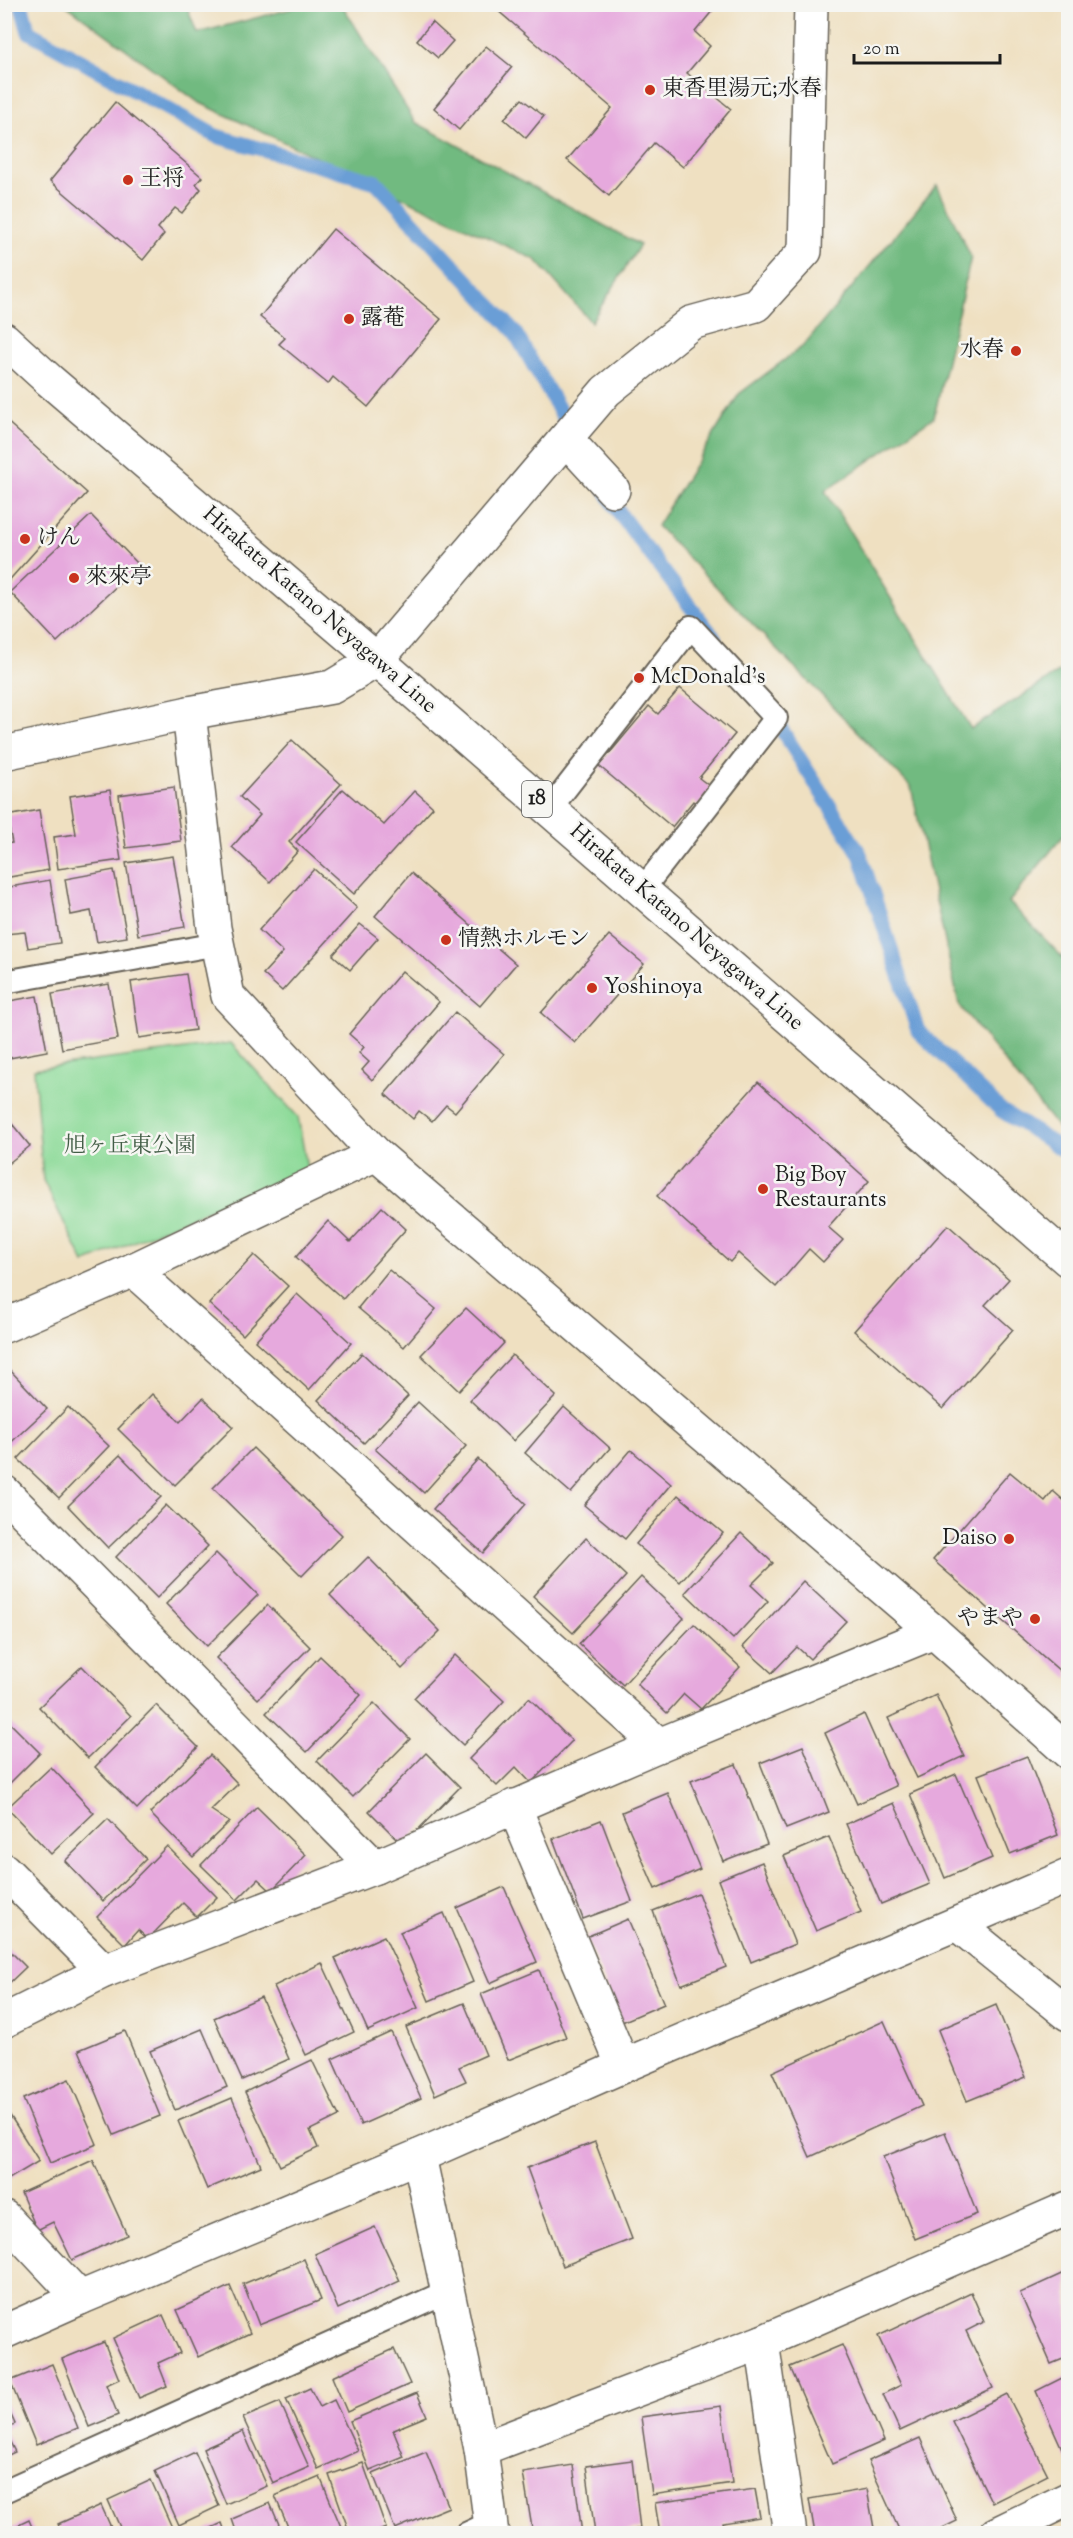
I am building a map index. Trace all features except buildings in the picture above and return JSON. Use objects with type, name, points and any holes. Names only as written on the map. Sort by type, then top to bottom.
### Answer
[{"type":"street","points":[[4,753],[189,713],[332,687],[378,660],[606,391],[692,324],[756,305],[805,252],[812,4]]},
{"type":"street","name":"Hirakata Katano Neyagawa Line","points":[[4,339],[49,380],[378,660],[1068,1260]]},
{"type":"street","points":[[566,439],[613,490]]},
{"type":"street","points":[[189,713],[218,944],[228,996],[375,1154],[934,1632],[1068,1752]]},
{"type":"street","points":[[4,1326],[133,1270],[375,1154]]},
{"type":"street","points":[[133,1270],[659,1745]]},
{"type":"street","points":[[4,1492],[375,1867]]},
{"type":"street","points":[[4,2021],[104,1971],[375,1867],[659,1745],[934,1632]]},
{"type":"street","points":[[514,1806],[623,2066]]},
{"type":"street","points":[[4,1870],[104,1971]]},
{"type":"street","points":[[4,2332],[419,2156],[1068,1875]]},
{"type":"street","points":[[957,1924],[1068,2014]]},
{"type":"street","points":[[419,2156],[481,2449],[483,2530]]},
{"type":"street","points":[[481,2449],[762,2342],[1068,2208]]},
{"type":"street","points":[[4,2217],[80,2298]]},
{"type":"street","points":[[762,2342],[790,2534]]},
{"type":"street","points":[[996,2534],[1068,2499]]},
{"type":"lane","points":[[549,810],[691,627],[777,718],[642,890]]},
{"type":"lane","points":[[4,982],[218,944]]},
{"type":"lane","points":[[4,2492],[448,2291]]},
{"type":"green space","points":[[66,5],[186,5],[197,33],[306,5],[342,5],[415,122],[640,245],[591,322],[536,260],[198,102]]},
{"type":"green space","points":[[937,185],[971,257],[934,417],[825,491],[971,729],[1068,666],[1068,830],[1009,902],[1068,963],[1068,1137],[1063,1134],[959,1005],[911,787],[657,526],[739,394],[803,346]]},
{"type":"green space","name":"旭ヶ丘東公園","points":[[231,1043],[298,1117],[307,1168],[84,1263],[43,1180],[34,1069]]},
{"type":"waterway","points":[[21,4],[29,32],[216,136],[376,182],[514,331],[572,432]]},
{"type":"waterway","points":[[605,489],[622,517],[715,639]]},
{"type":"waterway","points":[[771,713],[860,854],[918,1031],[1002,1111],[1068,1153]]},
{"type":"place","name":"東香里湯元;水春","points":[[650,90]]},
{"type":"place","name":"王将","points":[[128,180]]},
{"type":"place","name":"露菴","points":[[349,319]]},
{"type":"place","name":"水春","points":[[1016,351]]},
{"type":"place","name":"けん","points":[[25,539]]},
{"type":"place","name":"來來亭","points":[[74,578]]},
{"type":"place","name":"McDonald's","points":[[639,678]]},
{"type":"place","name":"情熱ホルモン","points":[[446,940]]},
{"type":"place","name":"Yoshinoya","points":[[592,988]]},
{"type":"place","name":"Big Boy Restaurants","points":[[763,1189]]},
{"type":"place","name":"Daiso","points":[[1009,1539]]},
{"type":"place","name":"やまや","points":[[1035,1619]]}]
